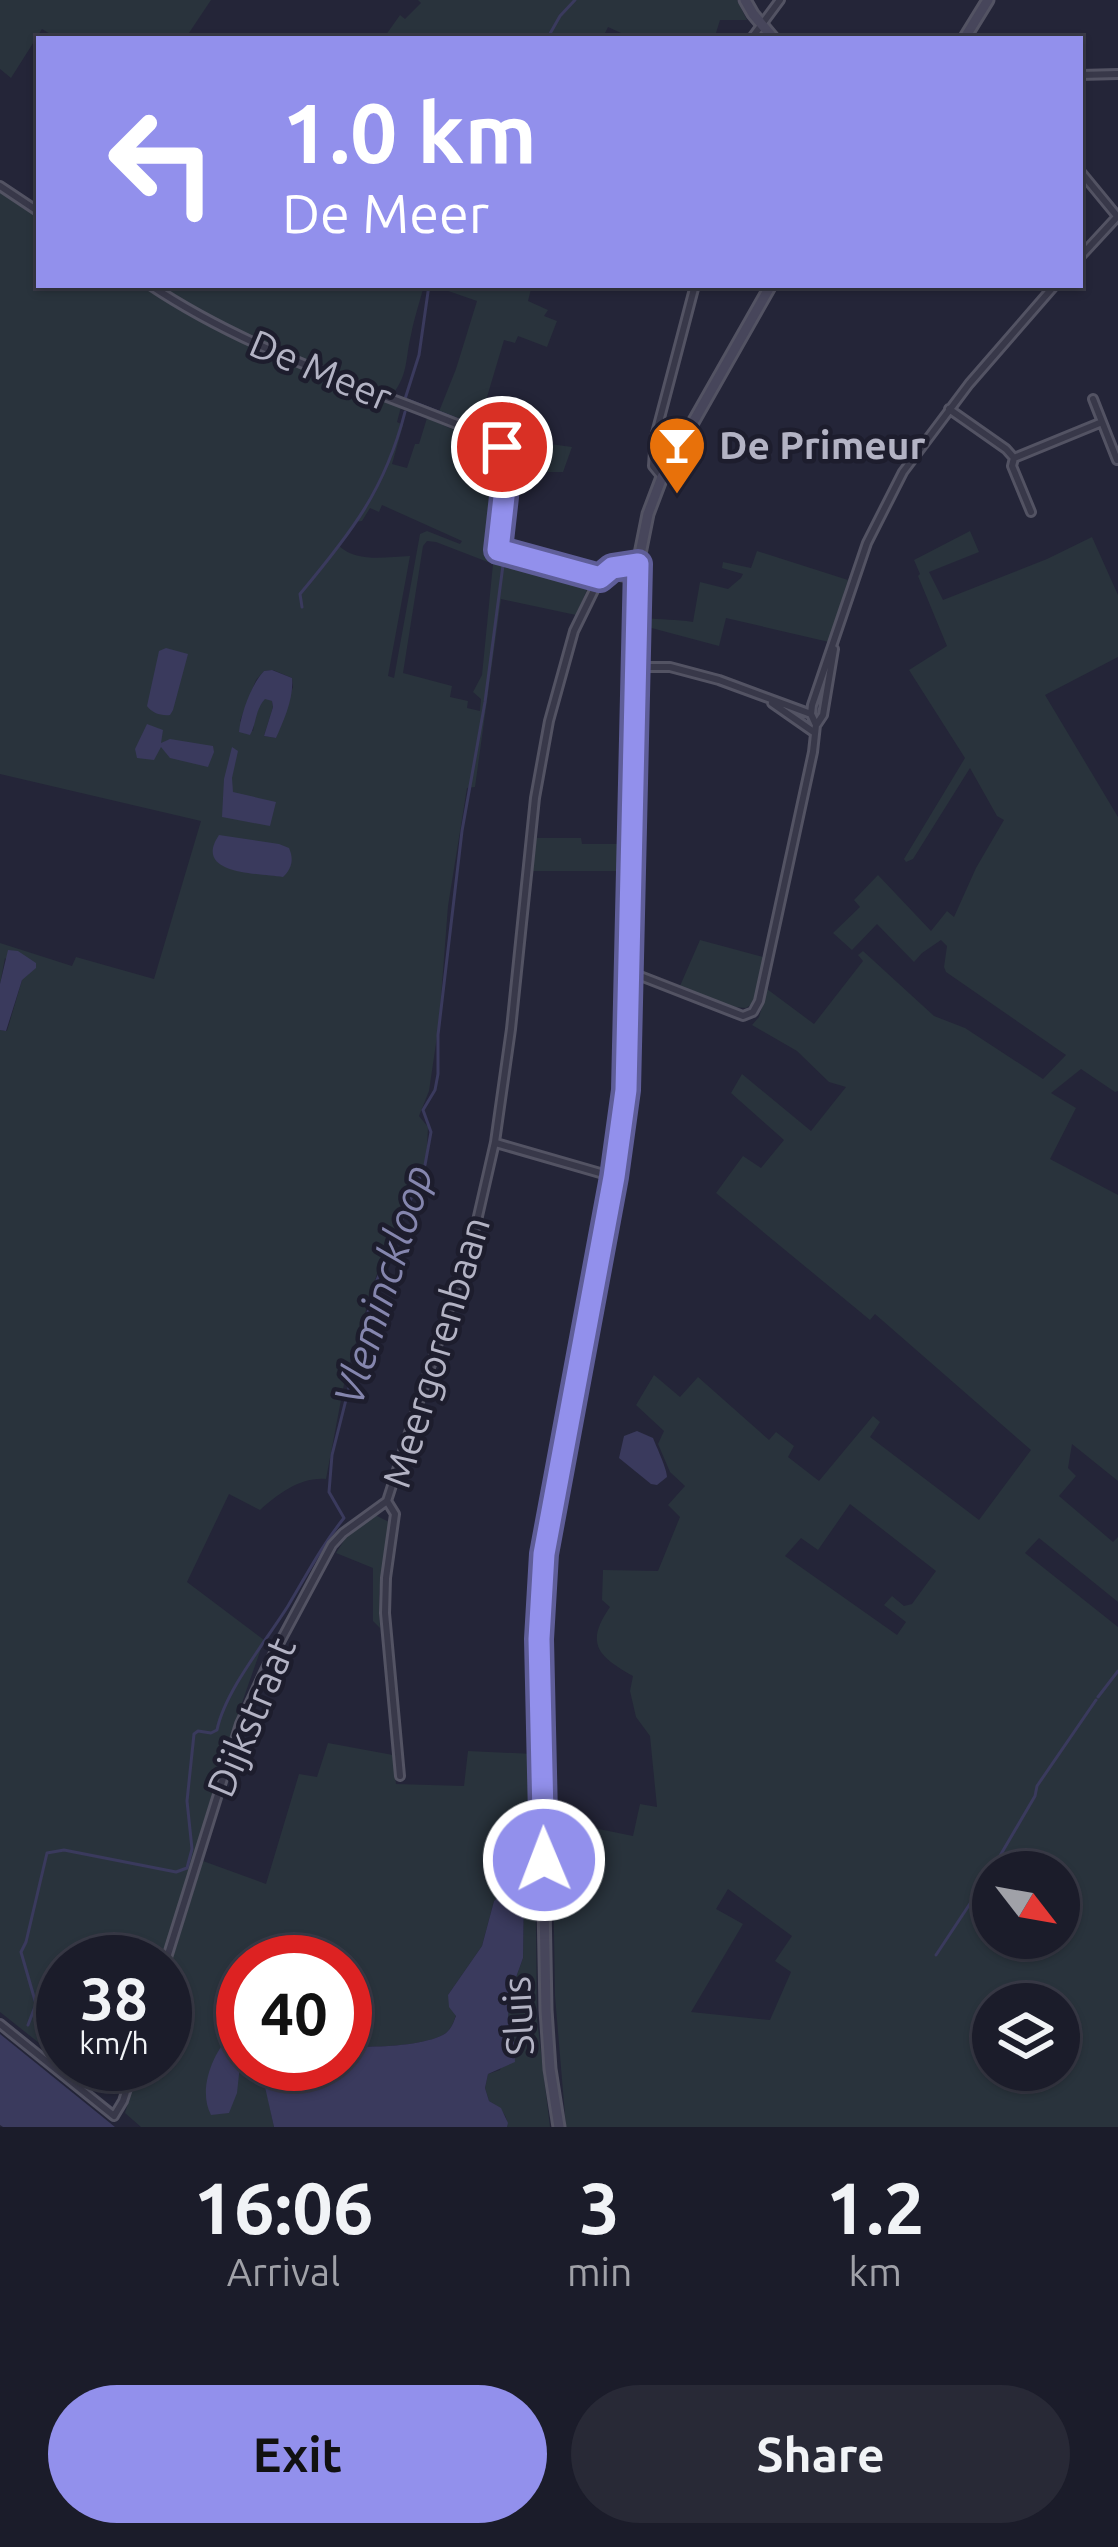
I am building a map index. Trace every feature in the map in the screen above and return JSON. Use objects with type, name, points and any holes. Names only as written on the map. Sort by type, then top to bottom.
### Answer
[{"type":"street","points":[[745,0],[771,36]]},
{"type":"street","points":[[753,36],[780,0]]},
{"type":"street","points":[[966,36],[988,0]]},
{"type":"street","points":[[1083,75],[1118,74]]},
{"type":"street","points":[[1083,176],[1117,216],[1083,254]]},
{"type":"street","points":[[0,186],[36,210]]},
{"type":"street","name":"De Meer","points":[[155,288],[218,326],[493,439],[507,457],[498,550],[600,578]]},
{"type":"street","points":[[662,477],[653,466],[655,436],[694,288]]},
{"type":"street","name":"Sluis","points":[[559,2127],[546,2010],[540,1610],[546,1532],[614,1177],[626,1090],[638,564],[648,514],[662,477],[769,288]]},
{"type":"street","points":[[816,729],[811,714],[824,666],[868,543],[903,472],[988,361],[1052,288]]},
{"type":"street","points":[[1093,399],[1117,460]]},
{"type":"street","points":[[950,409],[1014,458]]},
{"type":"street","points":[[1014,458],[1102,422]]},
{"type":"street","points":[[1014,458],[1012,466],[1031,512]]},
{"type":"street","points":[[600,578],[612,568],[638,564]]},
{"type":"street","points":[[600,578],[637,579]]},
{"type":"street","name":"Meergorenbaan","points":[[400,1776],[385,1613],[395,1514],[387,1501],[476,1225],[495,1142],[511,1029],[541,756],[574,631],[600,578]]},
{"type":"street","points":[[630,972],[743,1016],[753,1012],[772,952],[835,640]]},
{"type":"street","points":[[635,667],[670,667],[693,673],[811,714]]},
{"type":"street","points":[[769,700],[784,714],[816,729]]},
{"type":"street","points":[[495,1142],[614,1177]]},
{"type":"street","name":"Dijkstraat","points":[[174,1935],[250,1699],[332,1544],[387,1501]]},
{"type":"street","points":[[0,2024],[36,2053]]},
{"type":"street","points":[[83,2091],[114,2116],[126,2091]]},
{"type":"shaded area","points":[[0,0],[211,0],[187,36],[52,36],[42,29],[11,78],[0,69]]},
{"type":"shaded area","points":[[418,0],[737,0],[747,20],[720,20],[716,33],[701,36],[628,36],[608,27],[604,36],[385,36],[400,15],[405,19],[421,3]]},
{"type":"shaded area","points":[[0,191],[36,216],[36,288],[148,288],[216,329],[285,360],[287,351],[215,320],[161,288],[423,288],[404,372],[393,394],[316,362],[309,374],[401,407],[397,422],[403,425],[392,464],[407,468],[427,418],[486,444],[502,472],[499,507],[490,511],[490,552],[585,577],[590,583],[576,615],[501,599],[475,787],[467,788],[448,906],[429,1091],[419,1116],[428,1127],[426,1166],[382,1257],[345,1379],[326,1479],[298,1484],[260,1510],[229,1494],[187,1582],[264,1640],[170,1935],[36,1935],[36,2041],[0,2012],[0,1030],[7,1031],[22,980],[5,958],[0,984],[0,943],[72,966],[76,957],[154,979],[201,821],[0,774]],"holes":[[[382,505],[462,541],[427,531],[420,534],[394,678],[388,676],[410,556],[363,557],[339,546],[355,522],[362,521],[370,508],[379,512]],[[427,541],[493,564],[482,675],[473,692],[481,699],[480,711],[467,708],[468,701],[450,697],[452,686],[403,673],[423,546]],[[264,671],[292,678],[276,738],[264,736],[272,701],[265,698],[256,711],[253,731],[240,721]]]},
{"type":"shaded area","points":[[440,288],[531,288],[528,301],[548,310],[544,316],[557,321],[547,347],[518,336],[515,343],[504,340],[481,417],[520,433],[521,440],[572,447],[563,472],[525,472],[510,466],[491,438],[438,414],[477,301]]},
{"type":"shaded area","points":[[970,531],[979,552],[929,572],[943,600],[1092,537],[1118,595],[1118,657],[1045,695],[1118,817],[1118,1091],[1081,1069],[1051,1093],[1076,1108],[1050,1159],[1118,1195],[1118,1481],[1072,1444],[1068,1468],[1076,1476],[1059,1496],[1113,1542],[1118,1537],[1118,1602],[1039,1538],[1025,1553],[1118,1627],[1118,2127],[566,2127],[555,1996],[552,1808],[589,1827],[633,1836],[640,1804],[657,1807],[650,1736],[636,1717],[630,1691],[633,1676],[604,1656],[597,1640],[610,1607],[602,1600],[603,1570],[658,1571],[680,1517],[668,1505],[685,1486],[670,1472],[658,1444],[664,1431],[636,1405],[654,1375],[680,1397],[698,1377],[769,1440],[776,1432],[794,1446],[788,1457],[819,1481],[873,1416],[880,1422],[870,1437],[979,1520],[1031,1450],[875,1314],[870,1320],[716,1193],[743,1156],[761,1168],[784,1140],[731,1093],[742,1074],[811,1131],[846,1087],[829,1082],[797,1051],[752,1025],[767,989],[814,1024],[863,961],[858,955],[863,951],[934,1016],[965,1028],[1043,1079],[1066,1055],[946,972],[947,946],[941,940],[914,962],[877,924],[852,950],[833,933],[860,907],[854,900],[878,875],[931,931],[947,911],[954,917],[1004,820],[997,816],[970,768],[913,859],[904,859],[965,758],[909,670],[947,646],[914,560]],"holes":[[[850,1504],[936,1571],[912,1604],[904,1606],[892,1596],[884,1605],[906,1622],[897,1635],[785,1556],[801,1538],[818,1550]],[[728,1889],[792,1936],[775,1961],[791,1972],[770,2020],[691,2012],[743,1924],[716,1909]]]},
{"type":"shaded area","points":[[757,551],[848,580],[829,642],[726,618],[719,646],[644,626],[644,618],[693,622],[700,582],[728,589],[743,574],[722,568],[723,562],[751,568]]},
{"type":"shaded area","points":[[536,838],[625,844],[625,871],[532,871]]},
{"type":"shaded area","points":[[700,940],[767,958],[754,1003],[734,1007],[680,986]]},
{"type":"shaded area","points":[[373,1514],[389,1522],[379,1594],[380,1628],[373,1621],[373,1568],[336,1553]]},
{"type":"shaded area","points":[[328,1743],[393,1755],[396,1784],[464,1786],[468,1751],[534,1754],[537,2019],[550,2127],[507,2127],[505,2115],[489,2101],[485,2088],[488,2074],[500,2070],[514,2042],[508,2018],[510,1994],[523,1958],[524,1889],[494,1901],[482,1946],[448,1995],[456,2015],[451,2027],[426,2041],[372,2047],[372,1935],[216,1935],[216,2091],[267,2091],[274,2127],[141,2127],[125,2113],[132,2091],[192,2091],[192,1935],[180,1935],[203,1861],[266,1884],[299,1774],[317,1777]]},
{"type":"water","points":[[166,648],[188,654],[170,715],[147,706],[159,651]]},
{"type":"water","points":[[264,671],[292,678],[290,701],[276,738],[264,736],[273,707],[265,699],[250,735],[239,732],[255,684]]},
{"type":"water","points":[[147,724],[163,730],[161,743],[170,739],[213,746],[208,767],[170,758],[161,747],[154,760],[137,758],[135,749]]},
{"type":"water","points":[[232,747],[238,751],[233,792],[276,802],[270,826],[222,817]]},
{"type":"water","points":[[219,835],[289,848],[290,867],[283,877],[232,870],[214,858]]},
{"type":"water","points":[[8,950],[18,951],[36,963],[36,968],[22,980],[6,1031],[0,1030],[0,984]]},
{"type":"water","points":[[637,1431],[653,1438],[664,1464],[667,1477],[657,1485],[619,1458],[624,1436]]},
{"type":"water","points":[[511,1886],[524,1889],[523,1958],[510,1994],[508,2018],[515,2062],[488,2074],[485,2088],[489,2101],[501,2108],[507,2127],[274,2127],[266,2091],[372,2091],[372,2046],[412,2044],[448,2031],[456,2016],[448,1995],[482,1946],[494,1901]]},
{"type":"water","points":[[0,2034],[36,2063],[36,2091],[70,2091],[115,2127],[3,2127]]},
{"type":"water","points":[[216,2057],[216,2091],[237,2091],[229,2113],[211,2115],[206,2093]]},
{"type":"waterway","name":"Vleminckloop","points":[[549,36],[575,0]]},
{"type":"waterway","name":"Vleminckloop","points":[[405,399],[419,355],[429,288]]},
{"type":"waterway","name":"Vleminckloop","points":[[28,2025],[36,2004],[21,1952],[47,1853],[64,1850],[176,1872],[187,1868],[192,1849],[187,1801],[194,1734],[217,1730],[237,1683],[344,1518],[329,1492],[332,1455],[375,1285],[425,1165],[431,1132],[423,1110],[438,1074],[438,1035],[462,831],[485,702],[513,460],[504,441],[492,433],[405,399]]},
{"type":"waterway","points":[[302,607],[300,594],[376,488],[405,412]]},
{"type":"waterway","points":[[1098,1697],[1118,1671]]},
{"type":"waterway","points":[[936,1955],[987,1878],[1037,1786],[1096,1700]]},
{"type":"place","name":"De Primeur","points":[[677,496]]},
{"type":"route","points":[[502,447],[507,470],[498,550],[600,578],[612,568],[638,564],[626,1090],[544,1554],[539,1639],[544,1860]]}]
